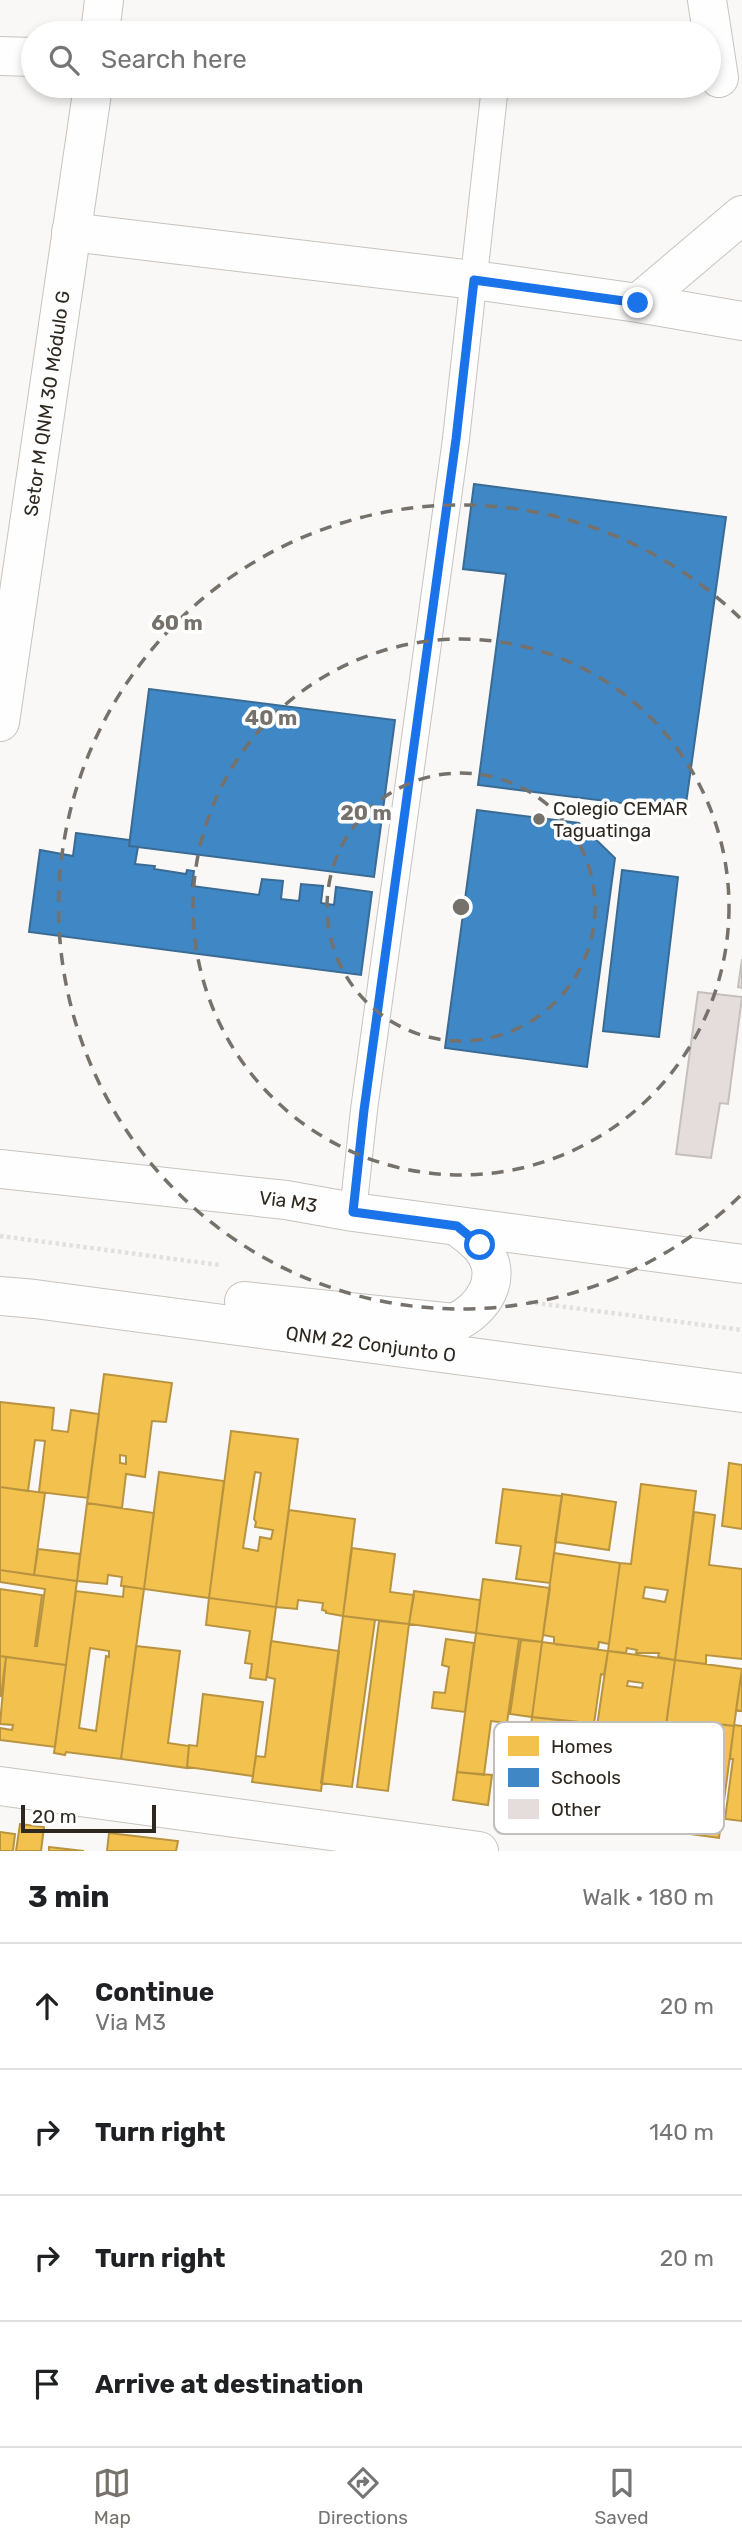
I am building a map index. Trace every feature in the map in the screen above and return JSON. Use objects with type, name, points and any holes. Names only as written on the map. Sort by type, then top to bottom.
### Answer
[{"type":"street","points":[[101,21],[104,0]]},
{"type":"street","points":[[707,0],[711,21]]},
{"type":"street","points":[[0,56],[21,57]]},
{"type":"street","name":"Setor M QNM 30 Módulo G","points":[[0,722],[91,98]]},
{"type":"street","points":[[638,303],[742,215]]},
{"type":"street","points":[[71,232],[474,280],[742,321]]},
{"type":"street","name":"Via M3","points":[[0,1169],[286,1200],[353,1212],[742,1264]]},
{"type":"street","points":[[18,1298],[215,1298],[454,1323],[478,1308],[487,1296],[491,1282],[488,1256],[480,1245],[457,1226]]},
{"type":"street","name":"QNM 22 Conjunto O","points":[[18,1298],[742,1393]]},
{"type":"street","points":[[0,1786],[479,1851]]},
{"type":"lane","points":[[353,1212],[364,1110],[456,439],[494,98]]},
{"type":"building: Homes","points":[[104,1374],[172,1383],[166,1422],[152,1421],[145,1477],[126,1474],[122,1508],[87,1503]],"holes":[[[120,1455],[126,1456],[126,1464],[120,1463]]]},
{"type":"building: Homes","points":[[0,1402],[54,1408],[52,1430],[68,1432],[71,1410],[99,1414],[88,1498],[39,1492],[45,1441],[35,1440],[28,1491],[0,1487]]},
{"type":"building: Homes","points":[[231,1431],[298,1439],[276,1607],[209,1598]],"holes":[[[255,1472],[261,1473],[255,1527],[273,1530],[271,1539],[260,1537],[258,1551],[243,1548]]]},
{"type":"building: Homes","points":[[729,1463],[742,1465],[742,1529],[722,1526]]},
{"type":"building: Homes","points":[[159,1472],[224,1481],[209,1598],[144,1589]]},
{"type":"building: Homes","points":[[641,1484],[696,1491],[675,1660],[658,1657],[659,1653],[636,1653],[637,1650],[627,1648],[626,1653],[608,1651],[620,1563],[631,1564]],"holes":[[[645,1587],[668,1590],[665,1602],[643,1598]]]},
{"type":"building: Homes","points":[[0,1487],[45,1493],[34,1575],[0,1570]]},
{"type":"building: Homes","points":[[503,1489],[562,1496],[550,1583],[516,1579],[521,1546],[496,1543]]},
{"type":"building: Homes","points":[[562,1494],[616,1502],[609,1550],[555,1542]]},
{"type":"building: Homes","points":[[87,1503],[154,1513],[144,1589],[121,1586],[122,1577],[108,1575],[107,1584],[77,1581]]},
{"type":"building: Homes","points":[[289,1510],[355,1519],[343,1616],[326,1613],[322,1610],[323,1603],[298,1600],[297,1609],[276,1607]]},
{"type":"building: Homes","points":[[694,1512],[715,1515],[709,1565],[742,1569],[742,1659],[706,1655],[706,1664],[675,1660]]},
{"type":"building: Homes","points":[[352,1548],[395,1554],[390,1592],[414,1595],[409,1624],[343,1616]]},
{"type":"building: Homes","points":[[38,1549],[80,1554],[77,1581],[34,1575]]},
{"type":"building: Homes","points":[[554,1553],[620,1563],[609,1644],[599,1642],[598,1649],[554,1644],[554,1637],[543,1635]]},
{"type":"building: Homes","points":[[0,1570],[77,1581],[66,1665],[0,1656],[0,1589],[42,1595],[37,1646],[45,1589],[0,1582]]},
{"type":"building: Homes","points":[[483,1579],[550,1588],[542,1642],[476,1633]]},
{"type":"building: Homes","points":[[124,1586],[144,1589],[121,1759],[54,1753],[76,1591],[123,1597]],"holes":[[[90,1648],[109,1651],[109,1657],[106,1656],[96,1731],[79,1728]]]},
{"type":"building: Homes","points":[[414,1591],[480,1600],[476,1633],[409,1624]]},
{"type":"building: Homes","points":[[209,1598],[276,1607],[266,1680],[250,1678],[252,1664],[245,1663],[250,1631],[206,1625]]},
{"type":"building: Homes","points":[[343,1616],[375,1620],[352,1787],[321,1783]]},
{"type":"building: Homes","points":[[379,1621],[409,1624],[388,1791],[357,1787]]},
{"type":"building: Homes","points":[[476,1633],[519,1639],[507,1722],[491,1721],[484,1775],[457,1772]]},
{"type":"building: Homes","points":[[446,1639],[474,1643],[465,1712],[432,1708],[434,1692],[445,1693],[449,1667],[442,1665]]},
{"type":"building: Homes","points":[[521,1640],[542,1642],[532,1717],[510,1714]]},
{"type":"building: Homes","points":[[271,1641],[339,1651],[321,1791],[252,1782],[256,1756],[265,1757],[275,1679],[267,1677]]},
{"type":"building: Homes","points":[[542,1642],[608,1651],[604,1675],[601,1674],[594,1722],[532,1717]]},
{"type":"building: Homes","points":[[136,1646],[180,1651],[168,1743],[189,1746],[187,1768],[121,1759]]},
{"type":"building: Homes","points":[[608,1651],[675,1660],[667,1722],[598,1722]],"holes":[[[628,1681],[643,1683],[642,1688],[627,1686]]]},
{"type":"building: Homes","points":[[0,1656],[6,1657],[1,1696],[0,1696]]},
{"type":"building: Homes","points":[[6,1657],[66,1665],[55,1747],[0,1740],[0,1728],[12,1730],[13,1725],[0,1724]]},
{"type":"building: Homes","points":[[675,1660],[742,1669],[734,1726],[724,1725],[724,1722],[666,1722]]},
{"type":"building: Homes","points":[[742,1669],[742,1711],[736,1710]]},
{"type":"building: Homes","points":[[203,1694],[263,1702],[253,1776],[187,1767],[189,1745],[197,1746]]},
{"type":"building: Homes","points":[[532,1717],[579,1722],[531,1722]]},
{"type":"building: Homes","points":[[724,1725],[734,1726],[724,1801]]},
{"type":"building: Homes","points":[[734,1725],[742,1726],[742,1821],[725,1819],[733,1759],[730,1759]]},
{"type":"building: Homes","points":[[457,1772],[492,1775],[488,1805],[453,1800]]},
{"type":"building: Homes","points":[[20,1824],[44,1827],[41,1851],[16,1851]]},
{"type":"building: Homes","points":[[0,1832],[15,1834],[13,1851],[0,1851]]},
{"type":"building: Homes","points":[[109,1833],[178,1841],[176,1851],[107,1851]]},
{"type":"building: Homes","points":[[689,1834],[720,1834],[719,1838]]},
{"type":"building: Homes","points":[[49,1847],[84,1851],[49,1851]]},
{"type":"building: Schools","points":[[474,484],[726,517],[685,811],[478,785],[506,574],[463,569]]},
{"type":"building: Schools","points":[[149,689],[395,720],[374,877],[129,846]]},
{"type":"building: Schools","points":[[477,810],[579,823],[615,858],[587,1067],[445,1048]]},
{"type":"building: Schools","points":[[76,833],[130,840],[129,846],[138,847],[135,864],[186,874],[187,870],[194,871],[192,886],[259,895],[262,879],[283,881],[281,899],[299,901],[301,884],[323,886],[321,903],[334,905],[336,887],[372,892],[361,975],[29,932],[40,850],[73,856]]},
{"type":"building: Schools","points":[[622,870],[678,877],[659,1037],[603,1031]]},
{"type":"building: Other","points":[[742,959],[742,988],[738,987]]},
{"type":"building: Other","points":[[698,992],[742,997],[728,1104],[720,1103],[711,1158],[676,1154]]},
{"type":"place","name":"Colegio CEMAR Taguatinga","points":[[539,819]]},
{"type":"route","points":[[480,1245],[457,1226],[353,1212],[364,1110],[456,439],[474,280],[638,303]]}]
